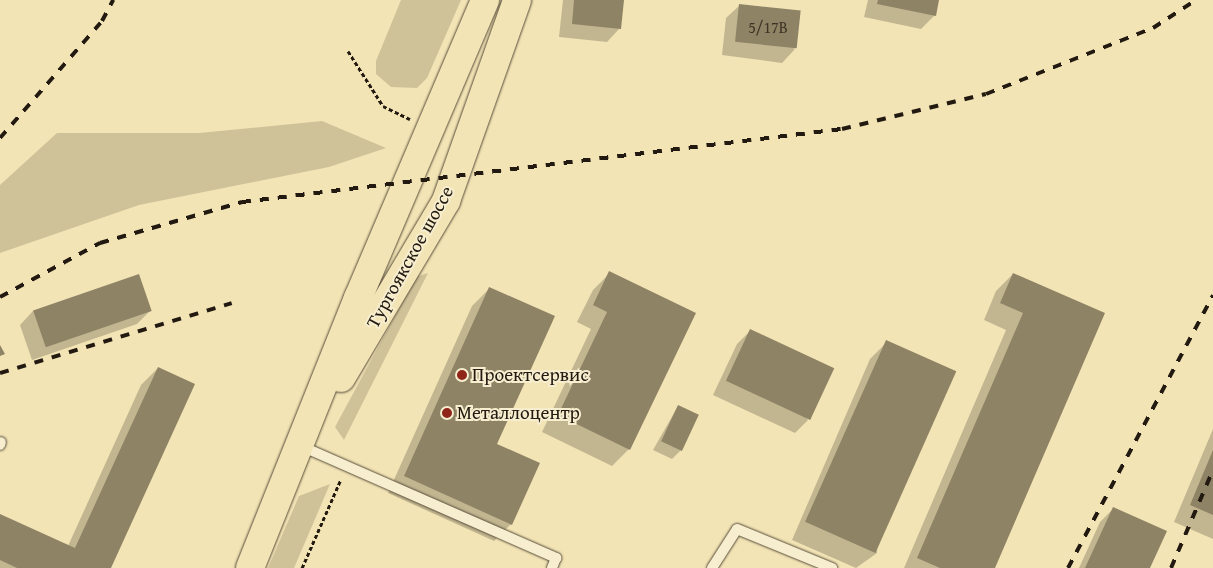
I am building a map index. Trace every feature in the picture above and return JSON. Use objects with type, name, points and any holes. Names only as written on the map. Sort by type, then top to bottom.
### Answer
[{"type":"main road","name":"Тургоякское шоссе","points":[[250,568],[430,129],[485,0]]},
{"type":"main road","name":"Тургоякское шоссе","points":[[301,446],[446,201],[517,0]]},
{"type":"lane","points":[[301,446],[556,558],[552,568]]},
{"type":"lane","points":[[712,568],[737,528],[832,568]]},
{"type":"path","points":[[348,51],[383,106],[430,129]]},
{"type":"path","points":[[302,568],[346,465]]},
{"type":"shaded area","points":[[401,0],[461,0],[427,78],[417,88],[391,87],[376,74],[376,61]]},
{"type":"shaded area","points":[[322,121],[386,148],[329,167],[139,205],[0,253],[0,185],[57,133],[199,133]]},
{"type":"shaded area","points":[[428,273],[344,440],[335,427],[416,277]]},
{"type":"shaded area","points":[[330,484],[294,568],[268,568],[299,496]]},
{"type":"building","points":[[574,0],[624,0],[621,29],[572,24]]},
{"type":"building","points":[[878,0],[939,0],[936,16],[877,4]]},
{"type":"building","points":[[739,4],[801,10],[797,48],[735,42]]},
{"type":"building","points":[[609,271],[696,313],[630,450],[558,415],[607,312],[593,305]]},
{"type":"building","points":[[1013,273],[1105,313],[995,568],[940,568],[917,558],[1023,313],[1000,303]]},
{"type":"building","points":[[139,274],[152,311],[46,347],[33,310]]},
{"type":"building","points":[[489,287],[555,316],[497,444],[540,463],[512,525],[404,476]]},
{"type":"building","points":[[750,329],[834,368],[810,420],[726,381]]},
{"type":"building","points":[[886,340],[956,371],[875,553],[805,522]]},
{"type":"building","points":[[0,345],[5,354],[0,356]]},
{"type":"building","points":[[158,367],[195,384],[111,568],[17,568],[0,560],[0,514],[75,548]]},
{"type":"building","points":[[678,405],[699,415],[682,451],[661,441]]},
{"type":"building","points":[[1213,450],[1213,515],[1190,505]]},
{"type":"building","points":[[1113,507],[1167,531],[1150,568],[1085,568]]},
{"type":"railway","points":[[0,138],[102,21],[113,0]]},
{"type":"railway","points":[[0,297],[100,243],[242,202],[842,129],[986,94],[1153,28],[1196,0]]},
{"type":"railway","points":[[1068,568],[1213,295]]},
{"type":"railway","points":[[0,373],[232,303]]},
{"type":"railway","points":[[1171,568],[1213,470]]},
{"type":"place","name":"Проектсервис","points":[[462,375]]},
{"type":"place","name":"Металлоцентр","points":[[447,413]]}]
